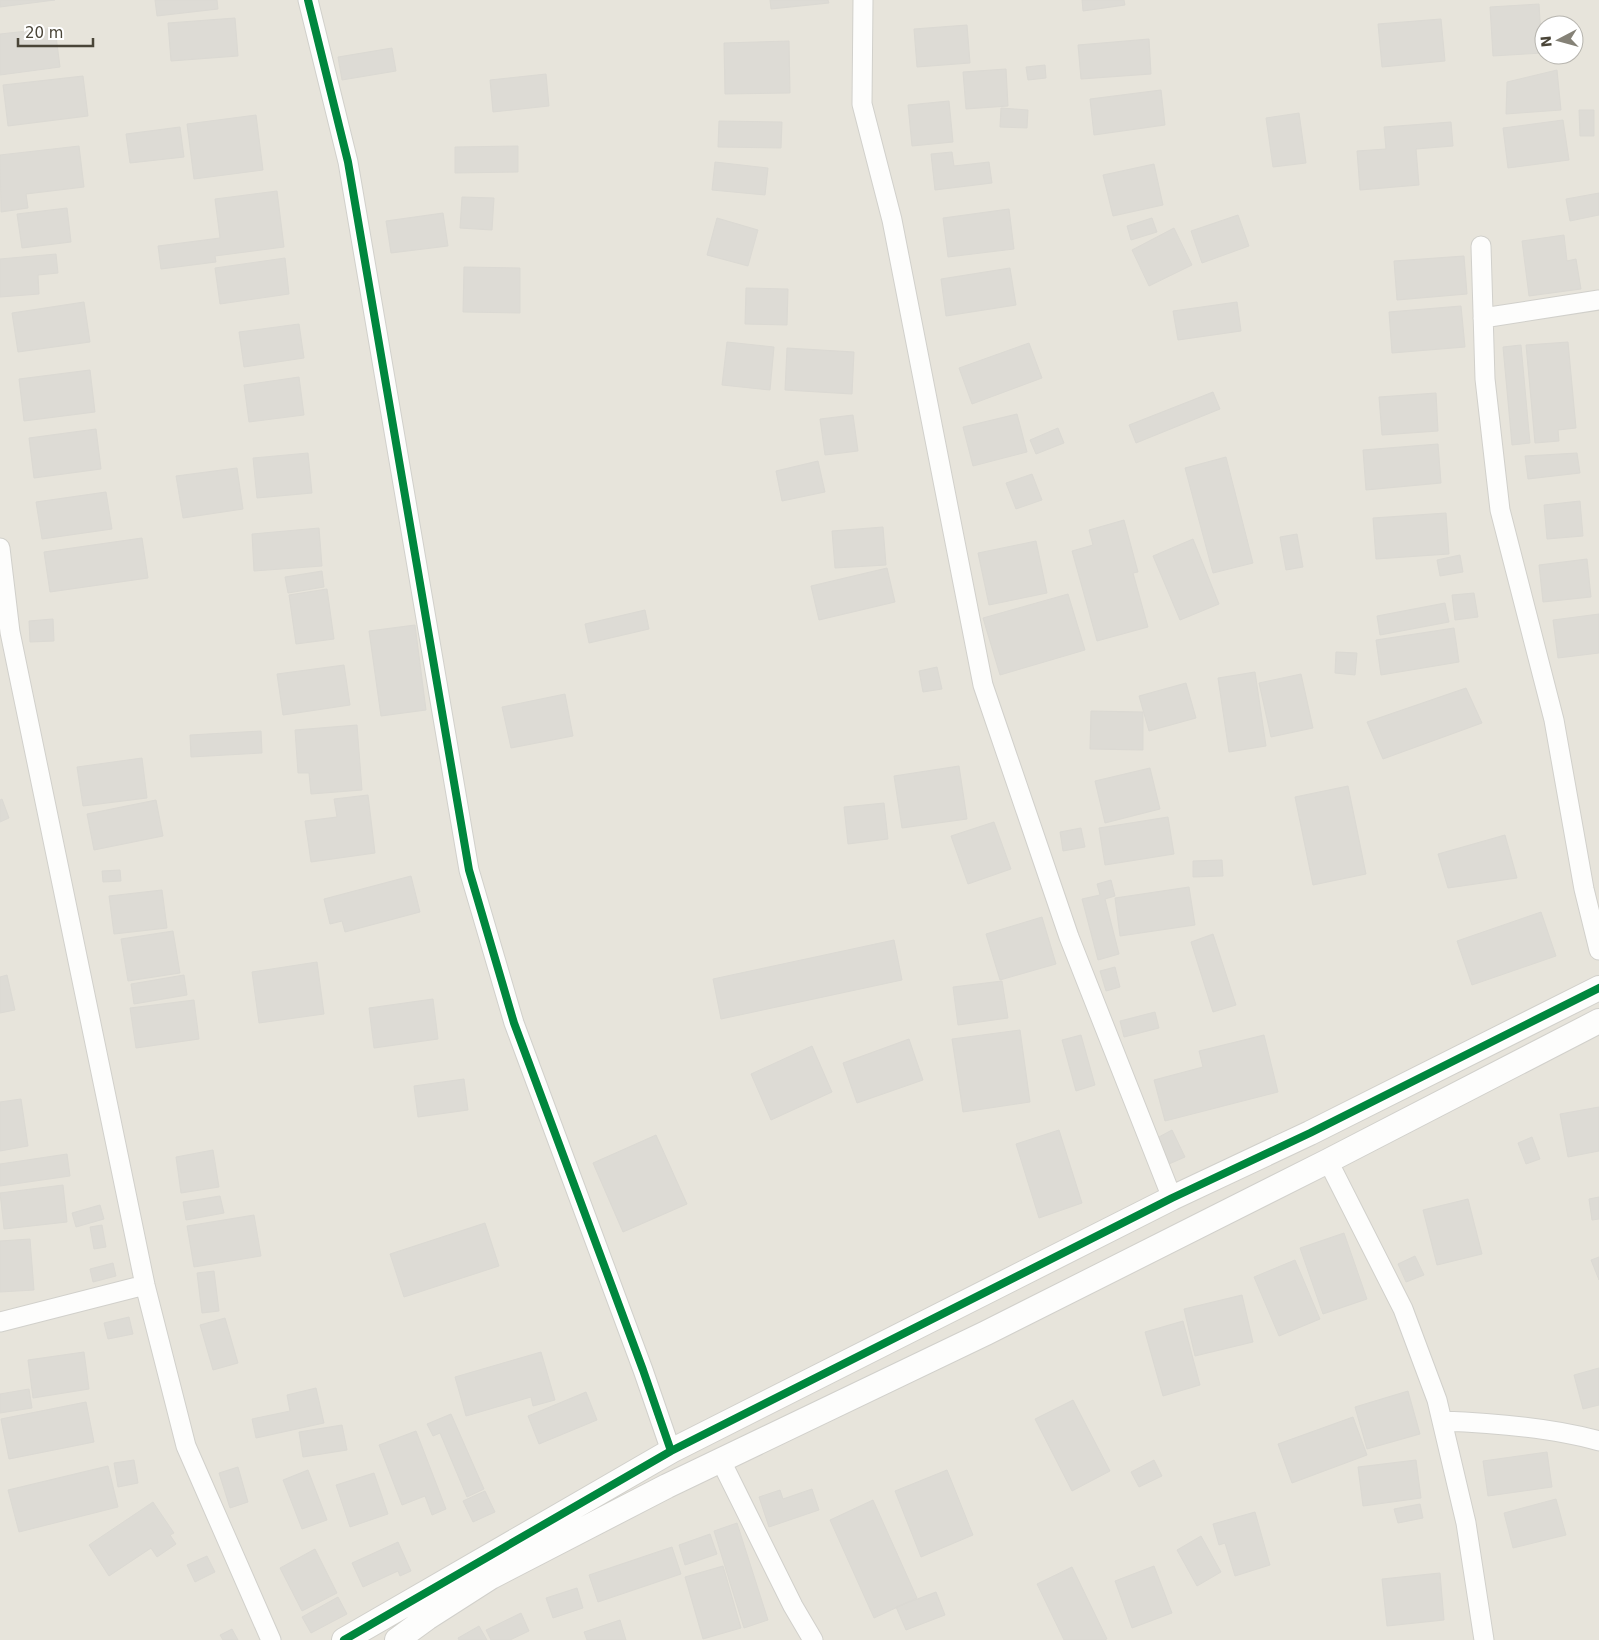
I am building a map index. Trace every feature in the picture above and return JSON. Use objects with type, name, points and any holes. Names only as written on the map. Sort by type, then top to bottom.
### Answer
[{"type":"street","points":[[308,0],[348,162],[469,870],[514,1023],[643,1370],[671,1451]]},
{"type":"street","points":[[863,0],[862,104],[892,220],[983,686],[1068,937],[1172,1198]]},
{"type":"street","points":[[1481,246],[1486,379],[1500,510],[1554,720],[1584,889],[1599,950]]},
{"type":"street","points":[[1483,318],[1599,300]]},
{"type":"street","points":[[0,548],[5,632],[145,1285],[186,1446],[270,1640]]},
{"type":"street","points":[[344,1640],[671,1451],[1172,1198],[1310,1133],[1599,988]]},
{"type":"street","points":[[396,1640],[491,1577],[667,1486],[986,1333],[1328,1161],[1599,1021]]},
{"type":"street","points":[[1328,1161],[1404,1309],[1437,1400],[1466,1524],[1484,1640]]},
{"type":"street","points":[[0,1322],[145,1285]]},
{"type":"street","points":[[1442,1421],[1476,1422],[1521,1427],[1586,1437],[1599,1441]]},
{"type":"street","points":[[721,1461],[793,1606],[813,1640]]},
{"type":"shaded area","points":[[0,0],[1599,0],[1599,1640],[0,1640]]},
{"type":"building","points":[[0,0],[55,0],[0,7]]},
{"type":"building","points":[[155,0],[217,0],[218,9],[157,16]]},
{"type":"building","points":[[770,0],[828,0],[829,3],[771,9]]},
{"type":"building","points":[[1082,0],[1124,0],[1125,5],[1083,11]]},
{"type":"building","points":[[1539,4],[1540,15],[1534,15],[1534,53],[1493,56],[1490,7]]},
{"type":"building","points":[[235,18],[238,56],[171,61],[168,23]]},
{"type":"building","points":[[1441,19],[1445,61],[1382,67],[1378,24]]},
{"type":"building","points":[[967,25],[970,63],[917,67],[914,29]]},
{"type":"building","points":[[55,28],[60,67],[0,75],[0,34]]},
{"type":"building","points":[[1149,39],[1151,74],[1081,79],[1078,45]]},
{"type":"building","points":[[789,41],[790,93],[725,94],[724,43]]},
{"type":"building","points":[[392,48],[396,71],[342,80],[338,57]]},
{"type":"building","points":[[1045,65],[1046,78],[1028,80],[1026,67]]},
{"type":"building","points":[[1006,69],[1008,106],[966,109],[963,72]]},
{"type":"building","points":[[1557,70],[1561,110],[1506,114],[1507,82]]},
{"type":"building","points":[[546,74],[549,106],[493,112],[490,80]]},
{"type":"building","points":[[83,76],[88,116],[8,126],[3,85]]},
{"type":"building","points":[[1161,90],[1165,125],[1094,135],[1090,99]]},
{"type":"building","points":[[949,101],[953,142],[912,146],[908,105]]},
{"type":"building","points":[[1001,108],[1028,110],[1027,128],[1000,127]]},
{"type":"building","points":[[1579,110],[1594,110],[1594,136],[1580,136]]},
{"type":"building","points":[[1299,113],[1306,163],[1273,167],[1266,118]]},
{"type":"building","points":[[256,115],[263,170],[194,179],[187,124]]},
{"type":"building","points":[[1563,120],[1569,160],[1508,168],[1503,128]]},
{"type":"building","points":[[719,121],[782,122],[781,148],[718,147]]},
{"type":"building","points":[[1451,122],[1453,146],[1416,149],[1419,185],[1360,190],[1357,151],[1386,149],[1384,127]]},
{"type":"building","points":[[180,127],[184,157],[130,163],[126,134]]},
{"type":"building","points":[[79,146],[84,187],[26,194],[28,208],[1,212],[0,155]]},
{"type":"building","points":[[518,146],[518,172],[455,173],[455,147]]},
{"type":"building","points":[[952,152],[954,166],[989,162],[992,183],[935,190],[931,154]]},
{"type":"building","points":[[715,162],[768,168],[765,195],[712,190]]},
{"type":"building","points":[[1154,164],[1163,205],[1113,216],[1103,175]]},
{"type":"building","points":[[277,191],[284,247],[215,256],[216,262],[161,269],[158,246],[220,238],[215,199]]},
{"type":"building","points":[[1599,193],[1599,215],[1570,221],[1566,199]]},
{"type":"building","points":[[462,197],[494,198],[492,230],[460,228]]},
{"type":"building","points":[[67,208],[71,242],[22,248],[17,214]]},
{"type":"building","points":[[1009,209],[1014,249],[948,257],[943,218]]},
{"type":"building","points":[[443,213],[448,246],[391,253],[386,221]]},
{"type":"building","points":[[1238,215],[1249,246],[1202,263],[1191,231]]},
{"type":"building","points":[[717,218],[758,230],[748,266],[707,255]]},
{"type":"building","points":[[1152,218],[1157,232],[1131,240],[1127,226]]},
{"type":"building","points":[[1174,228],[1192,265],[1149,286],[1132,250]]},
{"type":"building","points":[[1564,235],[1567,261],[1576,259],[1581,289],[1529,296],[1522,241]]},
{"type":"building","points":[[56,254],[58,273],[38,275],[39,294],[0,297],[0,259]]},
{"type":"building","points":[[1464,256],[1467,294],[1397,300],[1394,261]]},
{"type":"building","points":[[285,258],[289,294],[220,304],[215,268]]},
{"type":"building","points":[[464,267],[520,268],[520,313],[463,312]]},
{"type":"building","points":[[1010,268],[1016,305],[946,316],[941,279]]},
{"type":"building","points":[[746,288],[788,289],[787,325],[745,324]]},
{"type":"building","points":[[84,302],[90,342],[18,352],[12,313]]},
{"type":"building","points":[[1237,302],[1241,331],[1178,340],[1173,311]]},
{"type":"building","points":[[1461,306],[1465,347],[1392,353],[1389,312]]},
{"type":"building","points":[[299,324],[304,358],[244,367],[239,332]]},
{"type":"building","points":[[727,342],[774,347],[770,390],[722,385]]},
{"type":"building","points":[[1568,342],[1576,428],[1558,430],[1559,441],[1535,443],[1526,345]]},
{"type":"building","points":[[1029,343],[1042,378],[972,404],[959,368]]},
{"type":"building","points":[[1521,345],[1530,443],[1512,445],[1503,347]]},
{"type":"building","points":[[787,348],[854,352],[852,394],[785,390]]},
{"type":"building","points":[[90,370],[95,412],[24,421],[19,379]]},
{"type":"building","points":[[299,377],[304,415],[249,422],[244,385]]},
{"type":"building","points":[[1213,392],[1220,409],[1136,443],[1129,425]]},
{"type":"building","points":[[1436,393],[1438,431],[1382,435],[1379,397]]},
{"type":"building","points":[[1017,414],[1027,452],[973,466],[963,427]]},
{"type":"building","points":[[853,415],[858,451],[825,455],[820,419]]},
{"type":"building","points":[[1058,428],[1064,443],[1036,454],[1030,440]]},
{"type":"building","points":[[96,429],[101,469],[34,478],[29,438]]},
{"type":"building","points":[[1438,444],[1441,483],[1366,490],[1363,450]]},
{"type":"building","points":[[308,453],[312,493],[257,498],[253,458]]},
{"type":"building","points":[[1577,453],[1580,473],[1528,479],[1525,456]]},
{"type":"building","points":[[1226,457],[1253,563],[1213,573],[1185,468]]},
{"type":"building","points":[[818,461],[825,492],[782,501],[776,471]]},
{"type":"building","points":[[237,468],[243,509],[183,518],[176,476]]},
{"type":"building","points":[[1032,474],[1042,500],[1016,509],[1006,483]]},
{"type":"building","points":[[106,492],[112,529],[42,539],[36,502]]},
{"type":"building","points":[[1580,501],[1583,536],[1547,539],[1544,505]]},
{"type":"building","points":[[1446,513],[1449,554],[1376,559],[1373,518]]},
{"type":"building","points":[[1124,520],[1138,572],[1133,573],[1148,627],[1097,641],[1072,551],[1093,545],[1089,530]]},
{"type":"building","points":[[883,527],[886,565],[835,568],[832,531]]},
{"type":"building","points":[[319,528],[322,566],[254,571],[252,534]]},
{"type":"building","points":[[1297,534],[1303,567],[1286,570],[1280,537]]},
{"type":"building","points":[[142,538],[148,578],[50,592],[44,552]]},
{"type":"building","points":[[1193,539],[1219,604],[1180,620],[1153,556]]},
{"type":"building","points":[[1036,541],[1047,593],[989,605],[978,553]]},
{"type":"building","points":[[1460,555],[1463,572],[1440,576],[1437,560]]},
{"type":"building","points":[[1587,559],[1591,597],[1543,602],[1539,565]]},
{"type":"building","points":[[887,568],[895,602],[819,620],[811,586]]},
{"type":"building","points":[[322,571],[324,587],[288,593],[285,577]]},
{"type":"building","points":[[327,589],[334,639],[296,644],[289,595]]},
{"type":"building","points":[[1474,593],[1478,617],[1455,620],[1452,595]]},
{"type":"building","points":[[1068,594],[1085,650],[1000,675],[983,618]]},
{"type":"building","points":[[1445,603],[1449,622],[1380,635],[1377,616]]},
{"type":"building","points":[[645,610],[649,629],[589,643],[585,624]]},
{"type":"building","points":[[1599,614],[1599,653],[1558,658],[1553,620]]},
{"type":"building","points":[[53,619],[54,641],[30,642],[29,621]]},
{"type":"building","points":[[415,625],[426,710],[381,716],[369,631]]},
{"type":"building","points":[[1454,628],[1459,662],[1381,675],[1376,640]]},
{"type":"building","points":[[1336,652],[1357,653],[1355,675],[1335,673]]},
{"type":"building","points":[[344,665],[350,705],[283,715],[277,674]]},
{"type":"building","points":[[937,667],[942,689],[923,692],[919,671]]},
{"type":"building","points":[[1255,672],[1266,746],[1229,752],[1218,678]]},
{"type":"building","points":[[1301,674],[1313,728],[1271,737],[1259,683]]},
{"type":"building","points":[[1186,683],[1196,718],[1149,731],[1139,696]]},
{"type":"building","points":[[1466,688],[1482,723],[1383,759],[1367,722]]},
{"type":"building","points":[[565,694],[573,736],[511,748],[502,707]]},
{"type":"building","points":[[1091,711],[1143,712],[1143,750],[1090,749]]},
{"type":"building","points":[[357,725],[362,790],[311,794],[309,773],[298,773],[295,730]]},
{"type":"building","points":[[261,731],[262,753],[191,757],[190,735]]},
{"type":"building","points":[[142,758],[147,798],[83,806],[77,767]]},
{"type":"building","points":[[959,766],[967,819],[902,828],[894,776]]},
{"type":"building","points":[[1150,768],[1160,809],[1105,823],[1095,781]]},
{"type":"building","points":[[1348,786],[1366,874],[1313,885],[1295,797]]},
{"type":"building","points":[[368,795],[375,853],[311,862],[305,821],[337,817],[334,799]]},
{"type":"building","points":[[2,799],[9,818],[0,822],[0,800]]},
{"type":"building","points":[[156,800],[163,836],[94,850],[87,814]]},
{"type":"building","points":[[884,803],[888,839],[848,844],[844,807]]},
{"type":"building","points":[[1168,817],[1174,854],[1105,865],[1099,828]]},
{"type":"building","points":[[994,822],[1011,869],[968,884],[951,836]]},
{"type":"building","points":[[1081,828],[1085,847],[1063,851],[1060,832]]},
{"type":"building","points":[[1505,835],[1517,878],[1448,888],[1438,854]]},
{"type":"building","points":[[1222,860],[1223,876],[1193,877],[1193,861]]},
{"type":"building","points":[[120,870],[121,881],[103,882],[102,871]]},
{"type":"building","points":[[411,876],[420,912],[345,932],[342,921],[330,924],[324,899]]},
{"type":"building","points":[[1111,880],[1115,896],[1105,899],[1119,954],[1098,960],[1082,899],[1100,895],[1097,884]]},
{"type":"building","points":[[1189,887],[1195,925],[1120,936],[1115,898]]},
{"type":"building","points":[[162,890],[167,928],[114,934],[109,896]]},
{"type":"building","points":[[1541,912],[1556,956],[1472,985],[1457,941]]},
{"type":"building","points":[[1042,917],[1056,964],[1000,980],[986,934]]},
{"type":"building","points":[[173,931],[180,973],[128,981],[121,939]]},
{"type":"building","points":[[1213,934],[1236,1005],[1213,1012],[1191,942]]},
{"type":"building","points":[[894,940],[902,980],[721,1019],[713,979]]},
{"type":"building","points":[[317,962],[324,1014],[259,1023],[252,972]]},
{"type":"building","points":[[1115,967],[1120,987],[1106,991],[1100,971]]},
{"type":"building","points":[[7,975],[15,1010],[0,1013],[0,977]]},
{"type":"building","points":[[184,975],[187,995],[134,1004],[131,984]]},
{"type":"building","points":[[1002,981],[1008,1018],[958,1025],[953,987]]},
{"type":"building","points":[[433,999],[438,1039],[374,1048],[369,1008]]},
{"type":"building","points":[[194,1000],[199,1039],[136,1048],[130,1008]]},
{"type":"building","points":[[1155,1012],[1159,1028],[1124,1037],[1120,1021]]},
{"type":"building","points":[[1020,1030],[1030,1102],[963,1112],[952,1039]]},
{"type":"building","points":[[1081,1035],[1095,1085],[1076,1091],[1062,1040]]},
{"type":"building","points":[[1264,1035],[1278,1092],[1165,1121],[1154,1080],[1203,1067],[1199,1051]]},
{"type":"building","points":[[909,1039],[923,1080],[857,1103],[843,1063]]},
{"type":"building","points":[[812,1046],[832,1092],[771,1120],[751,1074]]},
{"type":"building","points":[[464,1079],[468,1110],[418,1117],[414,1086]]},
{"type":"building","points":[[21,1099],[28,1146],[0,1151],[0,1102]]},
{"type":"building","points":[[1599,1107],[1599,1151],[1568,1157],[1560,1114]]},
{"type":"building","points":[[1059,1130],[1082,1203],[1039,1218],[1016,1144]]},
{"type":"building","points":[[1172,1130],[1185,1157],[1169,1164],[1157,1138]]},
{"type":"building","points":[[656,1135],[687,1204],[623,1232],[593,1163]]},
{"type":"building","points":[[1532,1137],[1540,1159],[1526,1164],[1518,1143]]},
{"type":"building","points":[[213,1150],[219,1187],[181,1193],[176,1157]]},
{"type":"building","points":[[67,1154],[70,1176],[0,1186],[0,1164]]},
{"type":"building","points":[[63,1185],[67,1222],[4,1229],[0,1193]]},
{"type":"building","points":[[220,1196],[224,1213],[186,1220],[183,1202]]},
{"type":"building","points":[[1599,1197],[1599,1219],[1592,1220],[1589,1199]]},
{"type":"building","points":[[1468,1199],[1482,1254],[1437,1265],[1423,1210]]},
{"type":"building","points":[[100,1205],[104,1219],[76,1227],[72,1213]]},
{"type":"building","points":[[254,1215],[261,1256],[194,1267],[187,1226]]},
{"type":"building","points":[[485,1223],[499,1266],[404,1297],[390,1254]]},
{"type":"building","points":[[102,1225],[106,1247],[94,1249],[90,1227]]},
{"type":"building","points":[[1344,1233],[1367,1299],[1323,1314],[1300,1248]]},
{"type":"building","points":[[30,1239],[34,1290],[0,1292],[0,1241]]},
{"type":"building","points":[[1415,1256],[1424,1275],[1406,1282],[1398,1264]]},
{"type":"building","points":[[1599,1257],[1599,1280],[1591,1260]]},
{"type":"building","points":[[1295,1260],[1320,1319],[1279,1336],[1254,1277]]},
{"type":"building","points":[[113,1263],[116,1276],[93,1282],[90,1269]]},
{"type":"building","points":[[214,1271],[219,1311],[202,1313],[197,1273]]},
{"type":"building","points":[[1242,1295],[1253,1342],[1195,1356],[1184,1309]]},
{"type":"building","points":[[129,1317],[133,1334],[108,1339],[104,1323]]},
{"type":"building","points":[[225,1318],[238,1363],[213,1370],[200,1325]]},
{"type":"building","points":[[1183,1321],[1200,1385],[1163,1396],[1145,1332]]},
{"type":"building","points":[[84,1352],[89,1389],[33,1398],[28,1360]]},
{"type":"building","points":[[541,1352],[555,1400],[533,1406],[531,1397],[466,1416],[455,1377]]},
{"type":"building","points":[[1599,1368],[1599,1405],[1583,1409],[1574,1375]]},
{"type":"building","points":[[316,1388],[324,1423],[256,1438],[252,1419],[290,1411],[287,1395]]},
{"type":"building","points":[[29,1389],[32,1408],[0,1413],[0,1394]]},
{"type":"building","points":[[1408,1391],[1420,1434],[1367,1449],[1355,1407]]},
{"type":"building","points":[[586,1392],[597,1420],[539,1444],[528,1416]]},
{"type":"building","points":[[1073,1400],[1110,1471],[1072,1491],[1035,1419]]},
{"type":"building","points":[[86,1402],[94,1442],[9,1459],[1,1419]]},
{"type":"building","points":[[451,1414],[484,1489],[467,1497],[440,1433],[433,1436],[427,1424]]},
{"type":"building","points":[[1353,1417],[1367,1455],[1292,1483],[1278,1444]]},
{"type":"building","points":[[342,1425],[347,1450],[303,1457],[299,1432]]},
{"type":"building","points":[[416,1431],[446,1509],[432,1515],[425,1496],[402,1505],[379,1445]]},
{"type":"building","points":[[1547,1452],[1552,1487],[1488,1496],[1483,1461]]},
{"type":"building","points":[[134,1460],[138,1483],[118,1487],[114,1463]]},
{"type":"building","points":[[1154,1460],[1162,1476],[1139,1487],[1131,1472]]},
{"type":"building","points":[[1416,1460],[1421,1498],[1363,1506],[1358,1467]]},
{"type":"building","points":[[108,1466],[118,1507],[19,1532],[8,1490]]},
{"type":"building","points":[[238,1467],[248,1502],[230,1508],[219,1473]]},
{"type":"building","points":[[308,1470],[327,1520],[302,1529],[283,1480]]},
{"type":"building","points":[[947,1470],[973,1535],[921,1557],[895,1491]]},
{"type":"building","points":[[374,1473],[388,1514],[350,1527],[336,1485]]},
{"type":"building","points":[[812,1489],[819,1510],[769,1527],[759,1497],[780,1490],[783,1499]]},
{"type":"building","points":[[485,1491],[495,1512],[473,1522],[463,1501]]},
{"type":"building","points":[[1556,1499],[1566,1535],[1513,1548],[1504,1513]]},
{"type":"building","points":[[873,1500],[917,1598],[874,1618],[830,1520]]},
{"type":"building","points":[[153,1502],[174,1533],[170,1535],[176,1544],[157,1557],[151,1548],[109,1576],[89,1545]]},
{"type":"building","points":[[1420,1504],[1423,1518],[1398,1523],[1394,1509]]},
{"type":"building","points":[[1255,1512],[1270,1565],[1235,1576],[1225,1543],[1219,1545],[1213,1524]]},
{"type":"building","points":[[737,1523],[768,1620],[744,1628],[714,1531]]},
{"type":"building","points":[[710,1534],[717,1554],[685,1565],[679,1545]]},
{"type":"building","points":[[1201,1536],[1221,1572],[1197,1586],[1177,1550]]},
{"type":"building","points":[[398,1542],[411,1571],[400,1576],[398,1571],[363,1587],[352,1563]]},
{"type":"building","points":[[672,1547],[681,1574],[598,1602],[589,1575]]},
{"type":"building","points":[[315,1549],[337,1593],[302,1611],[280,1568]]},
{"type":"building","points":[[207,1556],[215,1572],[195,1582],[187,1565]]},
{"type":"building","points":[[723,1566],[741,1628],[703,1639],[685,1577]]},
{"type":"building","points":[[1154,1566],[1172,1613],[1132,1628],[1115,1581]]},
{"type":"building","points":[[1072,1567],[1107,1639],[1064,1640],[1037,1584]]},
{"type":"building","points":[[1440,1573],[1444,1620],[1387,1626],[1382,1579]]},
{"type":"building","points":[[577,1588],[583,1608],[553,1618],[546,1598]]},
{"type":"building","points":[[936,1592],[945,1615],[906,1630],[896,1607]]},
{"type":"building","points":[[338,1597],[347,1614],[311,1633],[302,1617]]},
{"type":"building","points":[[521,1613],[529,1631],[510,1640],[491,1640],[486,1630]]},
{"type":"building","points":[[620,1620],[626,1640],[587,1640],[584,1632]]},
{"type":"building","points":[[479,1626],[487,1640],[459,1640],[458,1638]]},
{"type":"building","points":[[232,1629],[238,1640],[223,1640],[220,1635]]},
{"type":"cycle path","points":[[308,0],[348,162],[469,870],[514,1023],[643,1370],[671,1451]]},
{"type":"cycle path","points":[[344,1640],[671,1451],[1172,1198],[1310,1133],[1599,988]]}]
